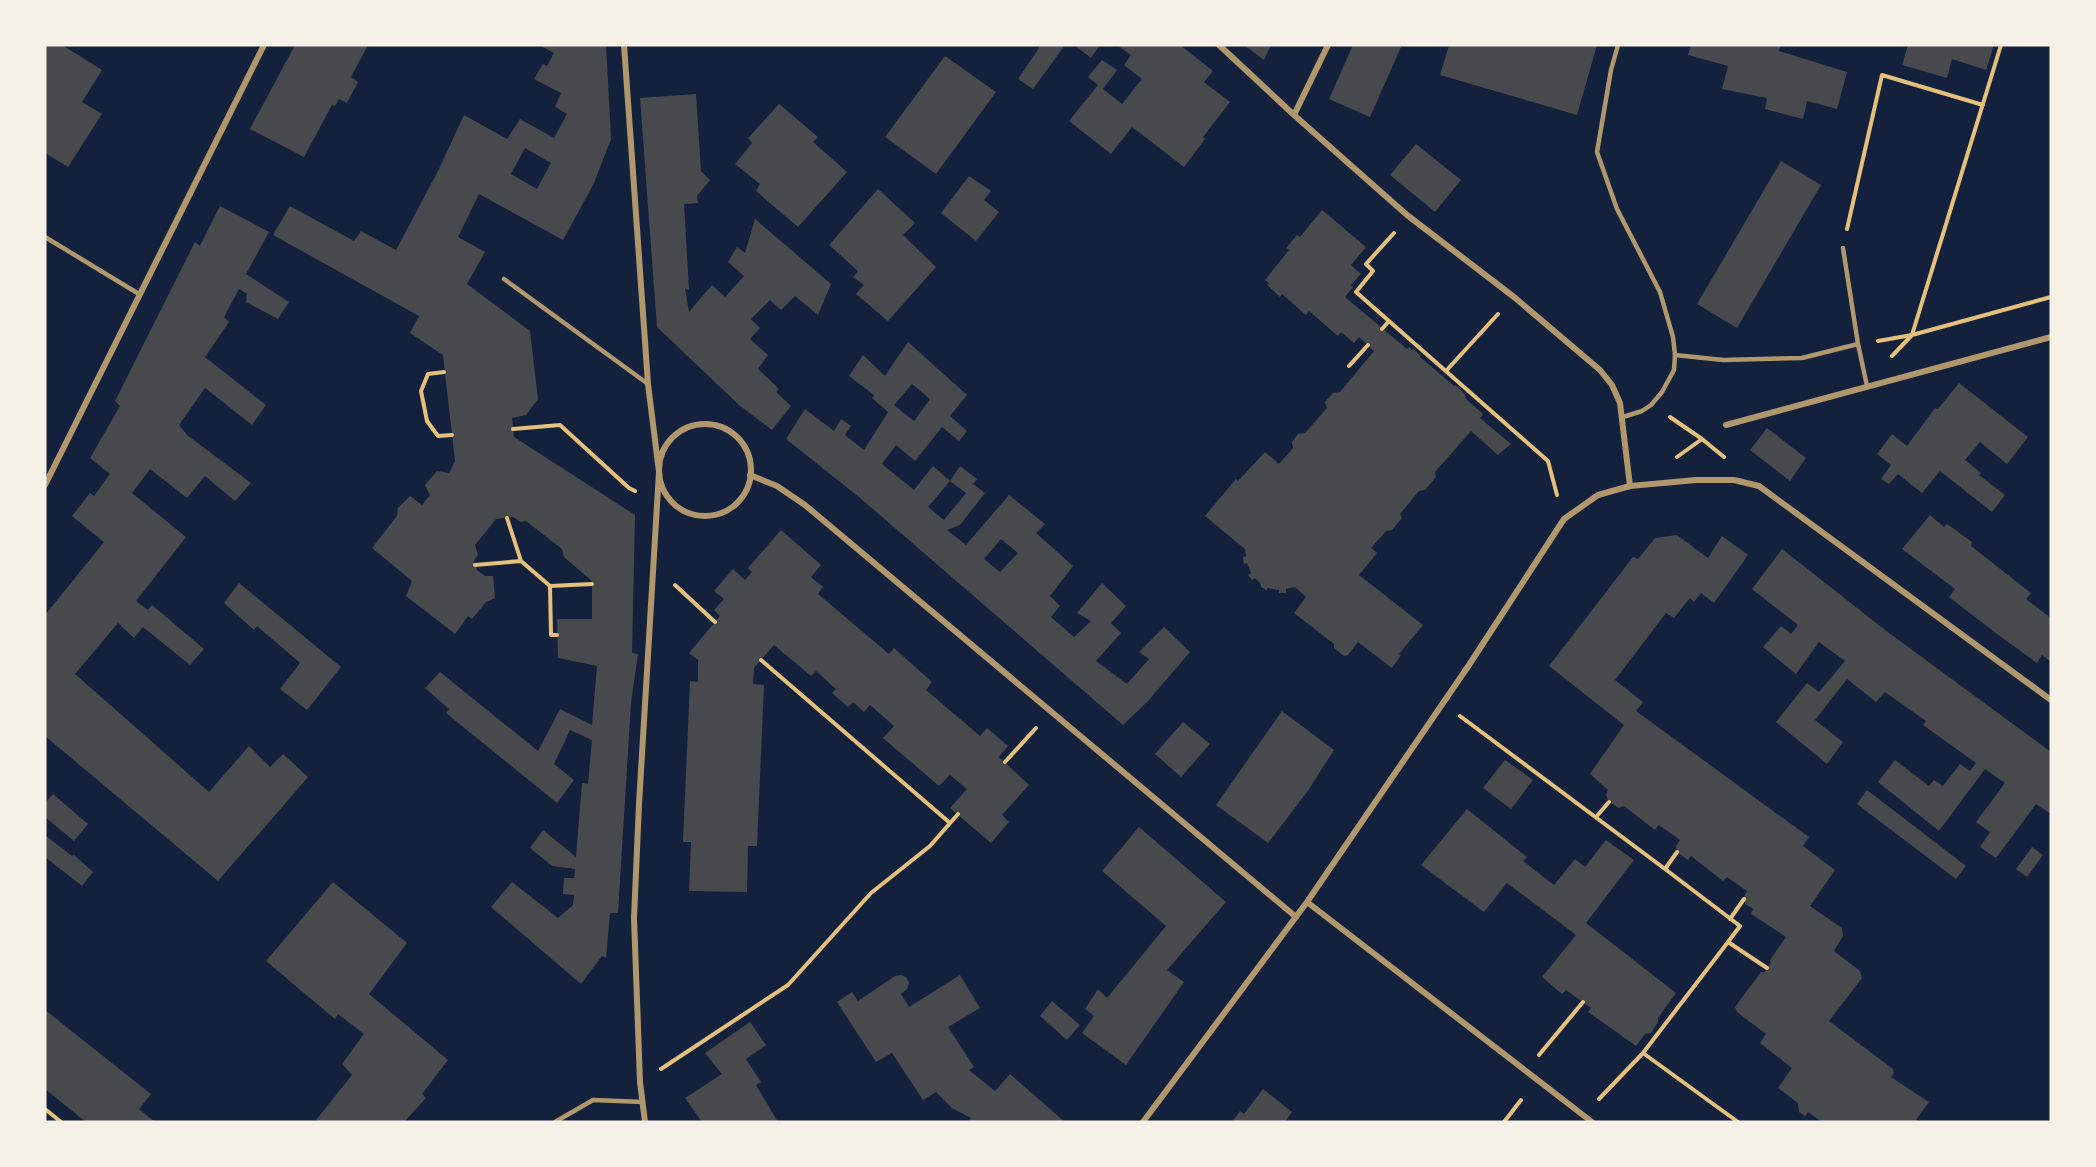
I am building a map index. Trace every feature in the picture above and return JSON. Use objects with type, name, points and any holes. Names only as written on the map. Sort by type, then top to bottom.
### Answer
[{"type":"street","points":[[45,485],[264,45]]},
{"type":"street","points":[[624,45],[648,384],[659,472],[664,491],[676,506],[687,513],[706,516],[725,511],[736,503],[744,493],[750,475],[748,455],[738,439],[722,428],[702,424],[690,427],[673,437],[662,453],[659,472],[657,502],[634,918],[640,1082],[645,1122]]},
{"type":"street","points":[[1220,45],[1294,115],[1407,215],[1514,297],[1600,370],[1616,393],[1623,417],[1630,486]]},
{"type":"street","points":[[1294,115],[1328,45]]},
{"type":"street","points":[[1726,425],[2051,337]]},
{"type":"street","points":[[750,475],[777,486],[805,505],[1296,917]]},
{"type":"street","points":[[1143,1122],[1307,902],[1443,703],[1564,519],[1598,495],[1630,486],[1696,480],[1734,480],[1759,486],[2051,700]]},
{"type":"street","points":[[1307,902],[1592,1122]]},
{"type":"lane","points":[[1618,45],[1611,70],[1597,152],[1617,209],[1659,292],[1673,337],[1675,355],[1674,370],[1662,392],[1651,405],[1642,411],[1623,417]]},
{"type":"lane","points":[[45,237],[139,294]]},
{"type":"lane","points":[[1843,248],[1867,387]]},
{"type":"lane","points":[[504,279],[648,384]]},
{"type":"lane","points":[[1675,355],[1724,360],[1802,358],[1858,344]]},
{"type":"lane","points":[[555,1122],[592,1100],[643,1102]]},
{"type":"path","points":[[1867,387],[1884,364],[1912,335],[2001,45]]},
{"type":"path","points":[[1843,248],[1882,75],[1983,105]]},
{"type":"path","points":[[1396,232],[1366,264],[1373,271],[1356,292],[1548,461],[1564,519]]},
{"type":"path","points":[[1858,344],[1912,335],[2051,297]]},
{"type":"path","points":[[1382,329],[1389,321]]},
{"type":"path","points":[[1446,371],[1489,325]]},
{"type":"path","points":[[1349,366],[1368,345]]},
{"type":"path","points":[[444,372],[428,374],[421,392],[427,421],[438,436],[452,435]]},
{"type":"path","points":[[513,429],[560,425],[629,488],[657,502]]},
{"type":"path","points":[[507,518],[521,561],[550,586],[592,584]]},
{"type":"path","points":[[475,565],[521,561]]},
{"type":"path","points":[[654,567],[715,622]]},
{"type":"path","points":[[550,586],[551,635],[557,634]]},
{"type":"path","points":[[761,660],[950,823]]},
{"type":"path","points":[[1443,703],[1740,926],[1643,1053],[1584,1115]]},
{"type":"path","points":[[1005,762],[1051,711]]},
{"type":"path","points":[[1596,818],[1609,801]]},
{"type":"path","points":[[640,1082],[788,985],[871,893],[930,846],[958,814]]},
{"type":"path","points":[[1665,869],[1677,852]]},
{"type":"path","points":[[1731,919],[1744,899]]},
{"type":"path","points":[[1728,942],[1767,968]]},
{"type":"path","points":[[1526,1070],[1583,1002]]},
{"type":"path","points":[[1643,1053],[1738,1122]]},
{"type":"path","points":[[1504,1122],[1521,1100]]},
{"type":"path","points":[[45,1109],[61,1122]]},
{"type":"building","points":[[45,45],[62,45],[102,70],[82,102],[102,114],[68,167],[45,153]]},
{"type":"building","points":[[295,45],[368,45],[351,77],[358,82],[347,103],[339,99],[335,106],[332,105],[304,157],[250,129]]},
{"type":"building","points":[[539,45],[606,45],[611,139],[593,185],[563,240],[479,194],[458,237],[485,252],[467,284],[530,331],[538,399],[526,415],[512,418],[514,437],[635,515],[632,653],[638,654],[631,703],[618,913],[610,913],[606,958],[602,956],[581,984],[491,907],[512,882],[558,918],[573,905],[574,895],[563,894],[564,878],[574,878],[575,869],[552,866],[530,848],[543,830],[576,857],[582,783],[588,784],[592,740],[570,730],[554,764],[574,780],[557,803],[446,713],[449,709],[425,688],[440,672],[538,751],[560,709],[592,725],[597,666],[558,658],[557,619],[592,619],[592,581],[564,557],[562,549],[526,521],[521,522],[513,517],[496,519],[475,545],[478,555],[474,560],[477,570],[485,576],[493,576],[495,598],[486,602],[472,619],[468,616],[455,634],[406,596],[412,581],[372,548],[397,516],[398,508],[410,496],[422,505],[430,495],[425,485],[437,471],[449,473],[455,461],[443,355],[410,333],[419,316],[273,235],[290,206],[354,241],[361,231],[396,250],[438,171],[464,115],[507,139],[520,119],[554,138],[567,114],[555,107],[561,93],[534,79],[543,64],[547,66],[554,53]],"holes":[[[525,148],[551,163],[537,189],[511,174]]]},
{"type":"building","points":[[1041,45],[1065,45],[1033,89],[1018,79]]},
{"type":"building","points":[[1074,45],[1100,45],[1091,58]]},
{"type":"building","points":[[1117,45],[1180,45],[1213,71],[1204,82],[1230,102],[1203,137],[1205,139],[1184,167],[1132,127],[1111,154],[1069,121],[1098,85],[1088,77],[1102,60],[1117,70],[1103,89],[1122,104],[1142,79],[1124,65],[1131,55]]},
{"type":"building","points":[[1244,45],[1271,45],[1264,60]]},
{"type":"building","points":[[1353,45],[1401,47],[1370,117],[1329,99]]},
{"type":"building","points":[[1449,45],[1597,45],[1577,115],[1440,75]]},
{"type":"building","points":[[1691,45],[1781,45],[1779,51],[1847,72],[1837,109],[1807,101],[1803,119],[1765,109],[1767,98],[1722,89],[1728,66],[1688,55]]},
{"type":"building","points":[[1908,45],[1994,45],[1986,70],[1952,59],[1947,78],[1902,65]]},
{"type":"building","points":[[945,56],[996,92],[936,174],[885,137]]},
{"type":"building","points":[[696,94],[701,171],[710,180],[697,196],[698,203],[684,204],[689,290],[685,289],[689,312],[712,285],[725,297],[744,276],[728,262],[737,247],[745,253],[755,219],[831,284],[818,315],[795,296],[781,310],[770,300],[751,319],[760,328],[750,339],[768,355],[758,369],[779,389],[776,392],[791,406],[772,430],[739,405],[657,327],[640,98]]},
{"type":"building","points":[[779,104],[818,137],[813,142],[847,172],[798,227],[756,191],[760,184],[735,164],[752,143],[748,138]]},
{"type":"building","points":[[1416,144],[1461,180],[1435,212],[1390,175]]},
{"type":"building","points":[[1781,161],[1821,185],[1737,328],[1697,304]]},
{"type":"building","points":[[969,176],[991,191],[984,200],[999,212],[976,241],[941,213]]},
{"type":"building","points":[[878,189],[915,223],[903,235],[936,267],[888,321],[856,294],[864,285],[853,277],[858,271],[829,245]]},
{"type":"building","points":[[220,206],[269,232],[246,274],[289,302],[278,319],[246,302],[247,294],[239,289],[224,317],[229,322],[205,357],[266,405],[252,425],[205,388],[179,425],[187,435],[251,483],[235,501],[205,476],[187,498],[150,469],[132,493],[186,537],[136,601],[148,610],[152,605],[204,649],[190,665],[143,627],[134,638],[118,623],[75,674],[209,792],[249,746],[270,767],[283,754],[308,777],[218,881],[45,736],[45,615],[104,542],[72,516],[90,493],[94,496],[110,474],[90,458],[120,406],[115,401],[195,242],[200,246]]},
{"type":"building","points":[[1322,210],[1366,247],[1351,265],[1361,274],[1351,285],[1353,287],[1345,297],[1407,349],[1409,347],[1413,349],[1455,385],[1464,393],[1465,398],[1483,414],[1480,418],[1511,444],[1498,455],[1471,431],[1435,472],[1436,477],[1425,490],[1419,491],[1400,514],[1402,518],[1392,530],[1386,531],[1371,548],[1377,553],[1359,575],[1423,625],[1399,654],[1401,655],[1392,668],[1358,642],[1348,655],[1344,656],[1334,648],[1334,644],[1294,613],[1306,597],[1295,587],[1286,589],[1286,593],[1279,593],[1279,590],[1267,588],[1267,590],[1261,587],[1255,578],[1252,580],[1248,575],[1251,573],[1247,563],[1244,564],[1245,549],[1205,516],[1236,479],[1238,481],[1265,452],[1279,464],[1293,448],[1292,442],[1298,434],[1305,433],[1327,408],[1325,402],[1333,393],[1340,392],[1374,351],[1359,337],[1354,343],[1341,332],[1338,336],[1309,311],[1306,315],[1282,294],[1280,297],[1267,285],[1269,283],[1265,280],[1289,250],[1286,248],[1297,235],[1300,237]]},
{"type":"building","points":[[908,342],[967,395],[950,416],[967,431],[959,441],[942,427],[915,461],[896,445],[882,464],[914,490],[933,466],[950,481],[960,466],[977,479],[973,484],[985,493],[960,525],[947,530],[966,545],[1009,495],[1045,524],[1036,533],[1073,566],[1050,596],[1060,606],[1051,617],[1074,637],[1091,621],[1077,613],[1102,583],[1126,606],[1111,623],[1121,633],[1096,661],[1127,684],[1149,659],[1139,652],[1164,627],[1190,652],[1148,701],[1123,725],[859,497],[786,439],[805,409],[834,431],[841,419],[851,426],[845,435],[864,450],[888,412],[872,398],[874,395],[849,376],[863,355],[885,376]],"holes":[[[912,384],[930,399],[914,421],[894,405]],[[950,481],[966,493],[944,520],[928,507]],[[1001,539],[1018,553],[1000,572],[984,559]]]},
{"type":"building","points":[[1959,383],[2028,437],[2007,464],[1980,442],[1965,460],[1981,473],[1979,475],[2005,495],[1992,512],[1940,471],[1922,493],[1898,474],[1889,484],[1881,479],[1891,465],[1877,454],[1892,434],[1907,446],[1935,408],[1938,409]]},
{"type":"building","points":[[1767,428],[1806,458],[1790,481],[1750,450]]},
{"type":"building","points":[[1930,515],[1944,527],[1947,524],[1972,542],[1971,546],[2031,593],[2026,599],[2051,618],[2051,662],[2042,655],[2037,663],[1997,634],[1949,597],[1955,589],[1902,549]]},
{"type":"building","points":[[781,530],[821,565],[811,577],[823,587],[818,594],[889,654],[894,648],[932,682],[926,690],[980,736],[987,728],[1008,746],[999,757],[1029,785],[1002,815],[1009,822],[991,843],[950,808],[967,789],[950,775],[939,786],[883,738],[894,726],[870,705],[864,712],[853,702],[848,707],[832,693],[836,689],[816,671],[811,676],[774,645],[754,668],[753,684],[764,685],[757,846],[748,846],[747,892],[689,891],[691,842],[683,842],[690,681],[698,682],[698,660],[689,653],[720,616],[714,610],[724,599],[714,591],[733,569],[745,580],[752,572],[748,568]]},
{"type":"building","points":[[1677,535],[1708,558],[1722,536],[1748,555],[1714,603],[1701,593],[1694,602],[1690,598],[1674,618],[1666,613],[1615,680],[1643,702],[1636,711],[1809,837],[1803,846],[1835,870],[1810,906],[1842,928],[1843,936],[1834,951],[1860,971],[1862,978],[1829,1021],[1893,1069],[1894,1073],[1891,1077],[1929,1102],[1916,1120],[1919,1122],[1822,1122],[1808,1112],[1805,1116],[1799,1112],[1798,1103],[1778,1088],[1792,1068],[1760,1043],[1766,1034],[1737,1012],[1735,1007],[1761,972],[1765,972],[1771,963],[1770,960],[1786,937],[1751,914],[1753,909],[1745,904],[1744,896],[1747,891],[1727,877],[1723,881],[1691,856],[1688,860],[1677,852],[1676,846],[1680,840],[1659,825],[1655,830],[1624,806],[1619,808],[1609,802],[1606,795],[1608,790],[1590,774],[1624,725],[1549,666],[1633,557],[1638,559],[1655,538]]},
{"type":"building","points":[[1782,549],[1885,630],[2051,752],[2051,814],[2036,804],[1996,858],[1980,847],[1990,832],[1976,822],[2005,783],[1985,769],[1939,831],[1878,782],[1895,760],[1929,786],[1934,780],[1943,786],[1960,764],[1970,771],[1976,763],[1923,725],[1926,721],[1885,692],[1876,702],[1847,679],[1815,720],[1843,742],[1827,764],[1776,722],[1807,683],[1819,692],[1845,661],[1819,642],[1796,674],[1763,647],[1781,626],[1791,634],[1798,625],[1752,589]]},
{"type":"building","points":[[239,583],[341,667],[307,710],[280,689],[300,663],[257,626],[254,630],[224,603]]},
{"type":"building","points":[[1282,711],[1334,750],[1307,792],[1268,843],[1216,805]]},
{"type":"building","points":[[1183,722],[1210,744],[1181,777],[1155,754]]},
{"type":"building","points":[[1505,760],[1533,780],[1511,809],[1483,788]]},
{"type":"building","points":[[1867,790],[1966,866],[1956,879],[1857,804]]},
{"type":"building","points":[[53,794],[88,824],[74,841],[45,817],[45,803]]},
{"type":"building","points":[[1467,809],[1527,857],[1523,861],[1554,885],[1575,859],[1585,867],[1606,840],[1634,860],[1586,923],[1676,993],[1658,1018],[1651,1033],[1645,1034],[1636,1046],[1588,1012],[1591,1008],[1566,990],[1562,994],[1542,977],[1576,935],[1507,883],[1484,912],[1421,865]]},
{"type":"building","points":[[1139,827],[1226,902],[1167,970],[1184,982],[1126,1065],[1082,1033],[1094,1016],[1085,1009],[1098,989],[1107,998],[1166,926],[1102,871]]},
{"type":"building","points":[[45,835],[72,856],[74,855],[93,872],[82,886],[45,857]]},
{"type":"building","points":[[2032,847],[2043,855],[2027,877],[2016,869]]},
{"type":"building","points":[[333,882],[407,943],[369,994],[448,1060],[422,1094],[426,1098],[404,1122],[319,1122],[316,1120],[352,1075],[342,1064],[364,1034],[338,1014],[335,1019],[266,961]]},
{"type":"building","points":[[960,975],[980,1008],[948,1027],[974,1067],[969,1070],[995,1091],[1010,1074],[1065,1122],[968,1122],[971,1118],[952,1108],[936,1092],[923,1100],[892,1053],[876,1062],[837,1002],[852,992],[858,1001],[895,976],[906,977],[909,983],[907,989],[901,994],[909,1007]]},
{"type":"building","points":[[1052,1001],[1080,1025],[1067,1040],[1040,1016]]},
{"type":"building","points":[[45,1010],[151,1094],[139,1109],[155,1122],[86,1122],[45,1089]]},
{"type":"building","points":[[750,1022],[766,1045],[746,1059],[761,1082],[756,1085],[778,1122],[702,1122],[685,1098],[722,1074],[705,1053]]},
{"type":"building","points":[[1263,1089],[1292,1112],[1285,1122],[1232,1122],[1240,1111],[1244,1114]]}]
